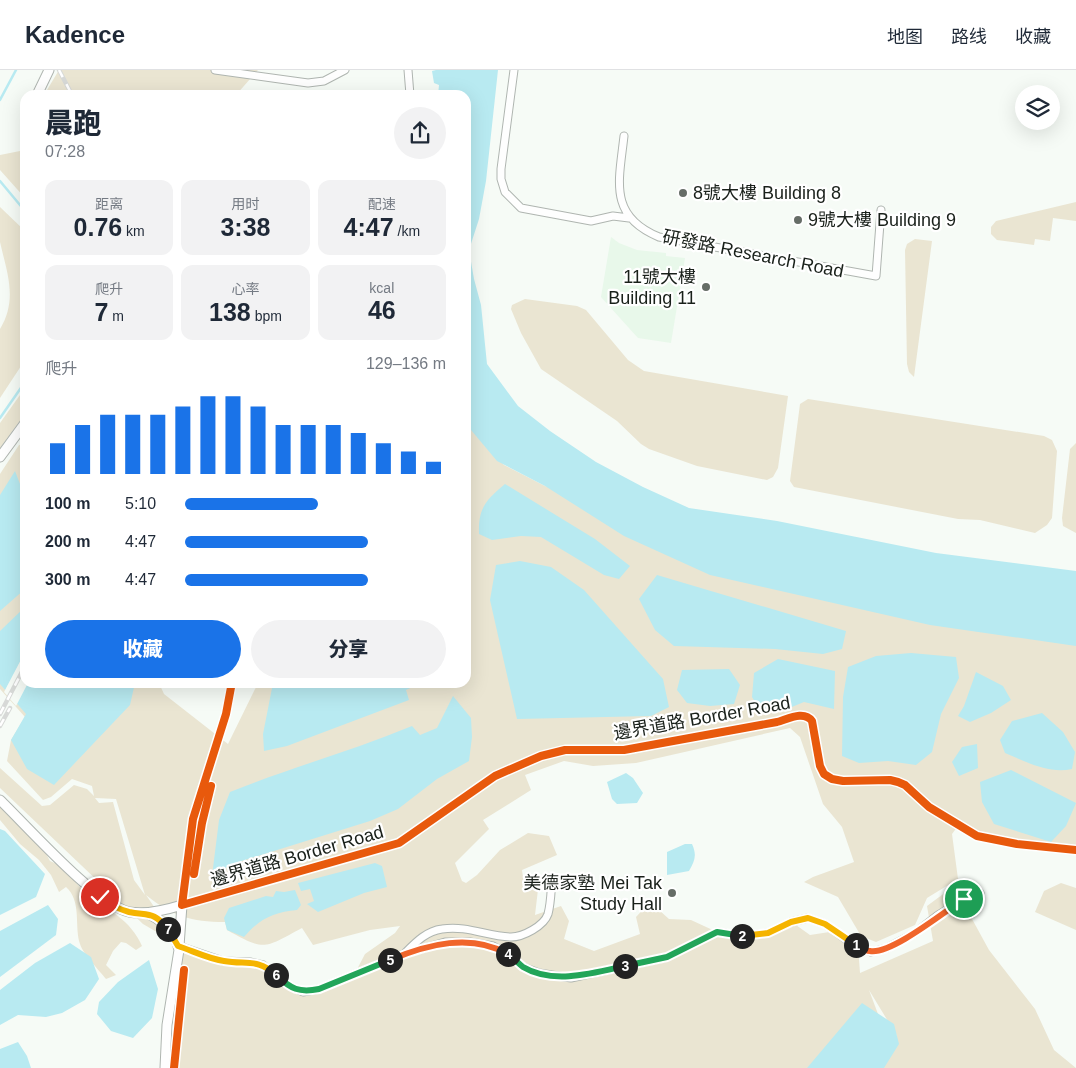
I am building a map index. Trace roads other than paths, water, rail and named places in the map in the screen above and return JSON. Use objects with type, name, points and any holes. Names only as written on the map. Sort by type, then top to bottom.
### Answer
[{"type":"street","points":[[39,90],[49,70]]},
{"type":"street","points":[[215,70],[308,83],[324,81],[345,70]]},
{"type":"street","points":[[408,70],[410,90]]},
{"type":"street","points":[[514,70],[501,179],[509,198],[521,208],[591,221],[613,216],[629,218],[619,193],[624,136]]},
{"type":"street","name":"研發路 Research Road","points":[[629,218],[638,226],[659,237],[876,276],[881,210]]},
{"type":"street","points":[[0,457],[20,429]]},
{"type":"street","points":[[165,1068],[167,1025],[179,958],[178,946],[182,905],[193,819],[226,714],[231,688]]},
{"type":"street","name":"邊界道路 Border Road","points":[[182,905],[399,842],[495,776],[541,756],[565,750],[624,750],[777,722],[799,715],[809,717],[812,721],[820,766],[824,774],[832,779],[843,781],[890,780],[898,782],[904,785],[929,808],[976,836],[1018,844],[1076,850]]},
{"type":"street","points":[[0,800],[105,900],[129,912],[146,913],[182,905]]},
{"type":"street","points":[[404,954],[417,941],[430,932],[441,929],[474,930],[511,937],[527,933],[539,926],[548,915],[552,879]]},
{"type":"street","points":[[146,913],[164,924],[178,946],[223,961],[250,962],[263,965],[289,986],[303,992],[319,989],[404,954],[445,942],[470,942],[493,946],[511,956],[524,967],[538,972],[570,978],[667,957],[717,932],[743,936],[768,933],[791,922],[808,918],[825,924],[854,944],[871,952],[887,948],[915,933],[964,899],[980,893]]},
{"type":"water","points":[[498,70],[486,181],[479,219],[471,244],[471,90],[438,90],[439,85],[434,83],[432,71]]},
{"type":"water","points":[[471,262],[481,305],[487,364],[518,406],[550,431],[596,462],[643,487],[689,508],[777,521],[936,553],[1076,571],[1076,646],[930,625],[710,575],[624,536],[545,486],[497,461],[471,430]]},
{"type":"water","points":[[15,471],[20,484],[20,593],[0,611],[0,495]]},
{"type":"water","points":[[505,484],[595,539],[630,566],[619,579],[604,575],[541,537],[521,536],[492,540],[479,534],[480,517],[484,505]]},
{"type":"water","points":[[520,561],[551,567],[584,590],[663,679],[669,707],[651,716],[517,719],[490,600],[496,565]]},
{"type":"water","points":[[657,575],[846,631],[842,649],[823,654],[775,649],[674,646],[655,630],[639,599]]},
{"type":"water","points":[[20,612],[20,688],[134,688],[130,705],[54,785],[27,769],[11,740],[26,714],[0,684],[0,631]]},
{"type":"water","points":[[911,653],[956,657],[959,678],[941,714],[932,752],[916,765],[888,761],[859,763],[842,756],[843,697],[848,667],[876,656]]},
{"type":"water","points":[[778,659],[835,671],[834,709],[804,702],[782,711],[758,707],[752,697],[754,673]]},
{"type":"water","points":[[729,669],[740,685],[734,704],[710,706],[687,703],[677,690],[682,670]]},
{"type":"water","points":[[976,672],[1003,686],[1011,700],[991,713],[970,722],[958,716],[964,706]]},
{"type":"water","points":[[272,688],[410,688],[406,690],[409,700],[287,746],[264,751],[263,734]]},
{"type":"water","points":[[453,696],[471,718],[472,737],[469,761],[437,779],[398,809],[370,821],[232,864],[212,876],[219,820],[230,792],[412,726],[420,735],[437,728]]},
{"type":"water","points":[[1042,713],[1063,732],[1075,752],[1072,769],[1046,769],[1005,753],[1000,740],[1012,721]]},
{"type":"water","points":[[977,744],[978,768],[959,776],[952,762],[962,747]]},
{"type":"water","points":[[1011,770],[1076,803],[1066,826],[1051,842],[994,824],[982,802],[980,782]]},
{"type":"water","points":[[626,773],[633,778],[643,793],[637,803],[617,804],[612,799],[607,782]]},
{"type":"water","points":[[0,829],[5,831],[45,874],[36,897],[0,915]]},
{"type":"water","points":[[685,844],[692,844],[695,855],[689,871],[667,875],[667,852]]},
{"type":"water","points":[[375,863],[382,866],[387,887],[364,893],[318,912],[307,904],[314,901],[310,889],[301,891],[298,883]]},
{"type":"water","points":[[295,890],[301,905],[297,910],[274,915],[261,921],[244,937],[227,930],[224,918],[229,908],[266,896],[273,897],[276,891]]},
{"type":"water","points":[[48,905],[58,919],[56,935],[0,977],[0,931]]},
{"type":"water","points":[[70,943],[91,957],[99,979],[85,1000],[62,1013],[46,1017],[18,1015],[0,1025],[0,990],[35,963]]},
{"type":"water","points":[[149,960],[158,989],[152,1018],[133,1038],[111,1031],[97,1014],[99,1002],[118,982]]},
{"type":"water","points":[[862,1003],[894,1024],[899,1044],[884,1068],[807,1068]]},
{"type":"water","points":[[18,1042],[27,1056],[31,1068],[0,1068],[0,1049]]},
{"type":"waterway","points":[[0,100],[16,70]]},
{"type":"waterway","points":[[0,181],[20,205]]},
{"type":"waterway","points":[[0,418],[20,389]]},
{"type":"railway","points":[[59,70],[69,90]]},
{"type":"railway","points":[[0,714],[20,676]]},
{"type":"railway","points":[[0,726],[10,708]]},
{"type":"place","name":"8號大樓 Building 8","points":[[683,193]]},
{"type":"place","name":"9號大樓 Building 9","points":[[798,220]]},
{"type":"place","name":"11號大樓 Building 11","points":[[706,287]]},
{"type":"place","name":"美德家塾 Mei Tak Study Hall","points":[[672,893]]}]
